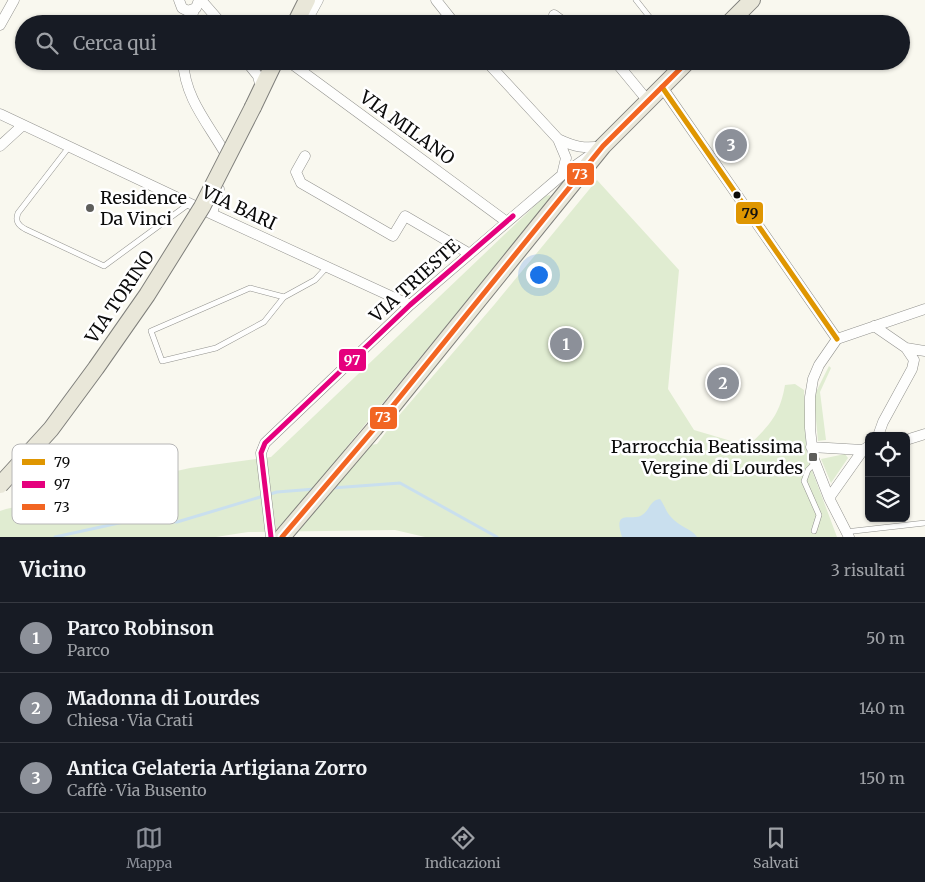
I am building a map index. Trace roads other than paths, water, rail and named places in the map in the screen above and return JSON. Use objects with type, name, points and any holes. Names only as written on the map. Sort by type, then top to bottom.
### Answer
[{"type":"main road","points":[[300,15],[307,0]]},
{"type":"main road","points":[[737,15],[752,0]]},
{"type":"main road","name":"VIA TORINO","points":[[37,444],[51,429],[96,368],[147,295],[202,208],[262,88],[274,70]]},
{"type":"main road","points":[[282,537],[374,429],[603,146],[679,70]]},
{"type":"main road","name":"VIA TORINO","points":[[0,485],[12,472]]},
{"type":"street","points":[[0,25],[14,0]]},
{"type":"street","points":[[179,0],[180,6],[184,10],[198,4]]},
{"type":"street","points":[[310,15],[318,0]]},
{"type":"street","points":[[436,0],[448,15]]},
{"type":"street","points":[[198,4],[206,15]]},
{"type":"street","points":[[198,4],[211,15]]},
{"type":"street","points":[[184,70],[189,94],[225,153],[228,167],[215,199],[212,214]]},
{"type":"street","points":[[253,70],[258,76],[262,88]]},
{"type":"street","name":"VIA MILANO","points":[[307,70],[507,222]]},
{"type":"street","points":[[494,70],[558,139],[566,158],[562,175]]},
{"type":"street","points":[[622,70],[648,101]]},
{"type":"street","points":[[662,87],[837,339]]},
{"type":"street","name":"VIA BARI","points":[[0,114],[410,306]]},
{"type":"street","points":[[0,146],[23,125]]},
{"type":"street","points":[[558,139],[574,147],[603,146]]},
{"type":"street","name":"VIA TRIESTE","points":[[272,537],[263,448],[410,306],[562,175],[603,146]]},
{"type":"street","points":[[305,156],[296,172],[301,183],[393,236],[405,216],[470,254]]},
{"type":"street","points":[[847,535],[829,498],[815,463],[811,447],[810,397],[813,379],[819,365],[837,339],[925,309]]},
{"type":"street","points":[[874,326],[906,348],[914,360],[912,369],[879,432]]},
{"type":"street","points":[[906,348],[925,351]]},
{"type":"street","points":[[910,439],[925,434]]},
{"type":"street","points":[[811,447],[865,448]]},
{"type":"street","points":[[829,498],[865,449]]},
{"type":"lane","points":[[636,0],[648,15]]},
{"type":"lane","points":[[69,147],[18,213],[16,218],[18,224],[25,229],[104,266],[190,204]]},
{"type":"lane","points":[[284,298],[250,288],[151,331],[162,362],[216,348],[264,322],[284,298],[315,280],[327,267]]},
{"type":"lane","points":[[814,531],[819,516],[804,481],[808,470],[815,463]]},
{"type":"lane","points":[[847,535],[925,523]]},
{"type":"water","points":[[660,499],[674,520],[697,537],[622,537],[620,522],[622,519],[642,515],[654,501]]},
{"type":"waterway","points":[[332,488],[400,483],[497,537]]},
{"type":"waterway","points":[[178,522],[277,492],[315,489]]},
{"type":"waterway","points":[[55,537],[114,524]]},
{"type":"place","name":"Antica Gelateria Artigiana Zorro","points":[[731,145]]},
{"type":"place","name":"Residence Da Vinci","points":[[90,208]]},
{"type":"place","name":"Parco Robinson","points":[[566,344]]},
{"type":"place","name":"Madonna di Lourdes","points":[[723,383]]},
{"type":"place","name":"Parrocchia Beatissima Vergine di Lourdes","points":[[813,457]]}]
